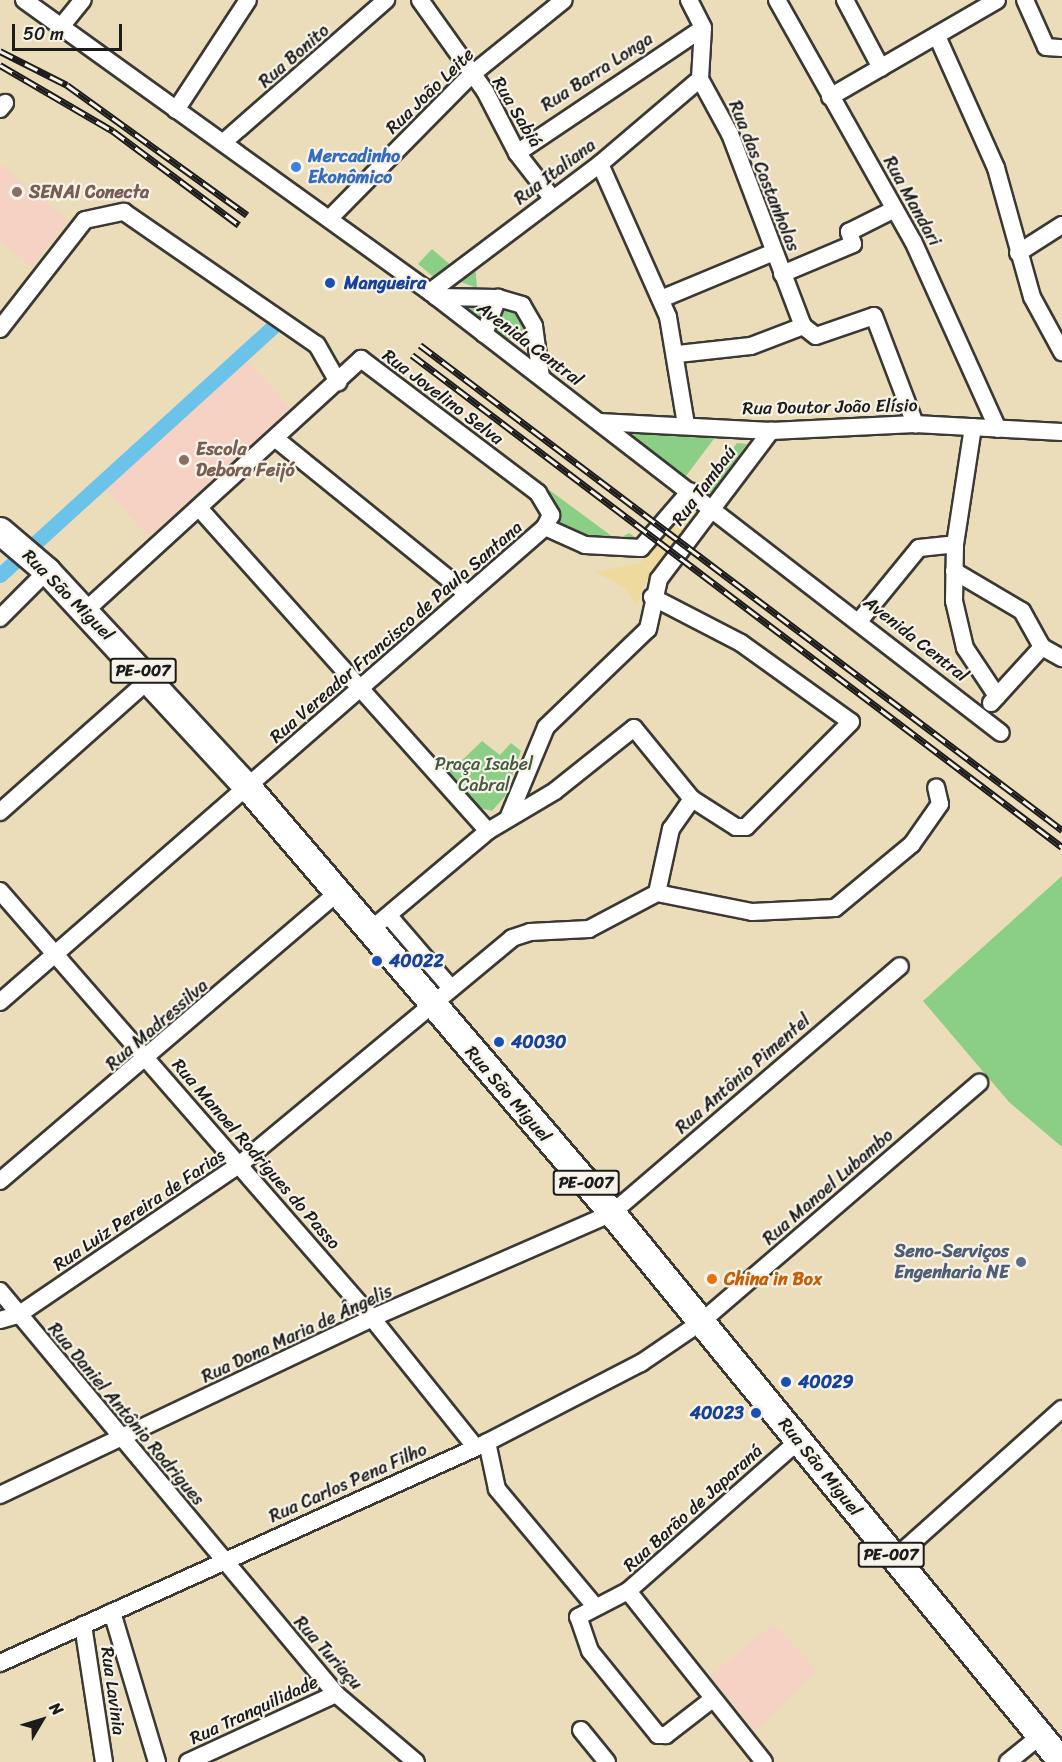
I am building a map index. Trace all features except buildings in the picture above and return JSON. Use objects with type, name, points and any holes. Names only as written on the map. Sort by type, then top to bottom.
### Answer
[{"type":"main road","name":"Rua São Miguel","points":[[0,531],[47,571],[150,678],[248,787],[368,932],[612,1213],[1062,1762]]},
{"type":"street","name":"Avenida Central","points":[[24,0],[176,110],[226,140],[433,294],[860,620],[981,714],[1001,733]]},
{"type":"street","points":[[60,28],[83,0]]},
{"type":"street","points":[[176,110],[248,0]]},
{"type":"street","name":"Rua Bonito","points":[[226,140],[386,0]]},
{"type":"street","name":"Rua Sabiá","points":[[420,0],[497,110],[517,153],[552,198]]},
{"type":"street","name":"Rua João Leite","points":[[330,218],[471,75],[564,0]]},
{"type":"street","points":[[689,0],[703,28],[700,79]]},
{"type":"street","name":"Rua Mandari","points":[[777,0],[895,208],[963,343],[998,429]]},
{"type":"street","points":[[846,0],[881,68]]},
{"type":"street","points":[[830,97],[997,0]]},
{"type":"street","points":[[1025,0],[1043,41],[1061,50]]},
{"type":"street","name":"Rua Barra Longa","points":[[517,153],[703,28]]},
{"type":"street","points":[[937,36],[996,168],[1017,253],[1032,297],[1062,352]]},
{"type":"street","name":"Rua Italiana","points":[[433,294],[552,198],[600,164],[700,79]]},
{"type":"street","name":"Rua das Castanholas","points":[[700,79],[730,134],[782,274],[805,328]]},
{"type":"street","points":[[600,164],[661,299],[678,354],[686,425]]},
{"type":"street","points":[[782,274],[853,244],[849,232],[895,208]]},
{"type":"street","points":[[0,328],[85,220],[110,212],[142,220],[317,345],[338,382]]},
{"type":"street","points":[[1017,253],[1062,225]]},
{"type":"street","points":[[661,299],[774,252]]},
{"type":"street","points":[[433,294],[498,298],[522,305],[531,317],[541,377]]},
{"type":"street","points":[[484,334],[498,298]]},
{"type":"street","points":[[678,354],[751,346],[805,328],[816,336],[872,314],[915,424]]},
{"type":"street","name":"Rua Jovelino Selva","points":[[85,611],[361,359],[538,493],[551,515],[545,527]]},
{"type":"street","name":"Rua Doutor João Elísio","points":[[599,422],[771,431],[915,424],[1062,432]]},
{"type":"street","points":[[973,427],[955,544],[954,571],[965,648],[978,675],[998,696]]},
{"type":"street","name":"Rua Tambaú","points":[[509,816],[546,727],[641,636],[652,620],[652,597],[668,565],[771,431]]},
{"type":"street","points":[[276,439],[465,592]]},
{"type":"street","name":"Rua Vereador Francisco de Paula Santana","points":[[0,1002],[361,688],[465,592],[545,527],[585,545],[641,548],[690,491]]},
{"type":"street","points":[[199,508],[488,831]]},
{"type":"street","points":[[860,620],[919,548],[955,544]]},
{"type":"street","points":[[0,618],[47,571]]},
{"type":"street","points":[[954,571],[1022,610],[1042,647],[1062,658]]},
{"type":"street","points":[[368,932],[488,831],[509,816],[555,791],[627,731],[639,730],[692,799],[736,827],[746,826],[851,722],[741,643],[652,597]]},
{"type":"street","points":[[981,714],[1042,647]]},
{"type":"street","points":[[0,812],[150,678]]},
{"type":"street","points":[[692,799],[671,829],[657,893],[752,912],[835,908],[912,844],[941,800],[936,788]]},
{"type":"street","name":"Rua Manoel Rodrigues do Passo","points":[[0,891],[58,952],[482,1445],[497,1488],[595,1606]]},
{"type":"street","name":"Rua Luiz Pereira de Farias","points":[[0,1320],[18,1315],[239,1165],[450,987],[519,933],[589,930],[657,893]]},
{"type":"street","name":"Rua Madressilva","points":[[0,1181],[149,1059],[336,894]]},
{"type":"street","points":[[389,916],[450,987]]},
{"type":"street","name":"Rua Antônio Pimentel","points":[[612,1213],[900,966]]},
{"type":"street","name":"Rua Manoel Lubambo","points":[[701,1322],[979,1083]]},
{"type":"street","name":"Rua Dona Maria de Ângelis","points":[[0,1495],[122,1439],[372,1318],[612,1213]]},
{"type":"street","name":"Rua Daniel Antônio Rodrigues","points":[[0,1291],[221,1561]]},
{"type":"street","name":"Rua Carlos Pena Filho","points":[[0,1663],[221,1561],[482,1445],[601,1386],[701,1322]]},
{"type":"street","points":[[894,1559],[1062,1409]]},
{"type":"street","name":"Rua Barão de Japaraná","points":[[710,1701],[666,1735],[658,1736],[591,1651],[578,1617],[595,1606],[628,1591],[799,1440]]},
{"type":"street","name":"Rua Turiaçu","points":[[221,1561],[336,1694],[416,1762]]},
{"type":"street","points":[[628,1591],[710,1701],[764,1762]]},
{"type":"street","points":[[112,1612],[157,1762]]},
{"type":"street","name":"Rua Lavinia","points":[[83,1625],[104,1762]]},
{"type":"street","name":"Rua Tranquilidade","points":[[188,1762],[336,1694]]},
{"type":"street","points":[[581,1730],[607,1762]]},
{"type":"street","points":[[1008,1762],[1040,1736]]},
{"type":"shaded area","name":"SENAI Conecta","points":[[0,164],[68,220],[32,267],[0,240]]},
{"type":"shaded area","name":"Escola Debora Feijó","points":[[247,360],[292,410],[147,536],[104,487]]},
{"type":"shaded area","points":[[773,1624],[817,1670],[756,1731],[710,1676]]},
{"type":"green space","points":[[432,249],[454,268],[435,278],[418,264]]},
{"type":"green space","points":[[475,263],[477,288],[458,281]]},
{"type":"green space","points":[[459,303],[490,305],[483,322]]},
{"type":"green space","points":[[509,309],[519,314],[524,324],[519,334],[509,339],[499,334],[494,324],[499,314]]},
{"type":"green space","points":[[621,433],[661,433],[716,436],[683,480]]},
{"type":"green space","points":[[737,443],[747,444],[711,493],[703,488]]},
{"type":"green space","points":[[533,478],[617,540],[629,533],[643,543],[627,554],[557,527],[530,483]]},
{"type":"green space","name":"Praça Isabel Cabral","points":[[482,741],[500,755],[511,743],[521,751],[505,796],[492,811],[480,808],[441,764],[448,758],[455,767]]},
{"type":"green space","points":[[1062,876],[1062,1147],[1009,1102],[923,1001]]},
{"type":"sand","points":[[689,510],[696,514],[695,523],[644,584],[637,606],[624,587],[595,572],[640,563]]},
{"type":"waterway","points":[[0,575],[274,326]]},
{"type":"railway","points":[[0,51],[67,85],[247,215]]},
{"type":"railway","points":[[0,65],[113,131],[239,225]]},
{"type":"railway","points":[[420,345],[1062,830]]},
{"type":"railway","points":[[412,355],[1062,847]]},
{"type":"place","name":"Mercadinho Ekonômico","points":[[296,167]]},
{"type":"place","name":"SENAI Conecta","points":[[17,192]]},
{"type":"place","name":"Mangueira","points":[[330,283]]},
{"type":"place","name":"Escola Debora Feijó","points":[[184,460]]},
{"type":"place","name":"40022","points":[[377,961]]},
{"type":"place","name":"40030","points":[[499,1042]]},
{"type":"place","name":"Seno-Serviços Engenharia NE","points":[[1021,1262]]},
{"type":"place","name":"China in Box","points":[[712,1279]]},
{"type":"place","name":"40029","points":[[786,1382]]},
{"type":"place","name":"40023","points":[[756,1413]]}]
